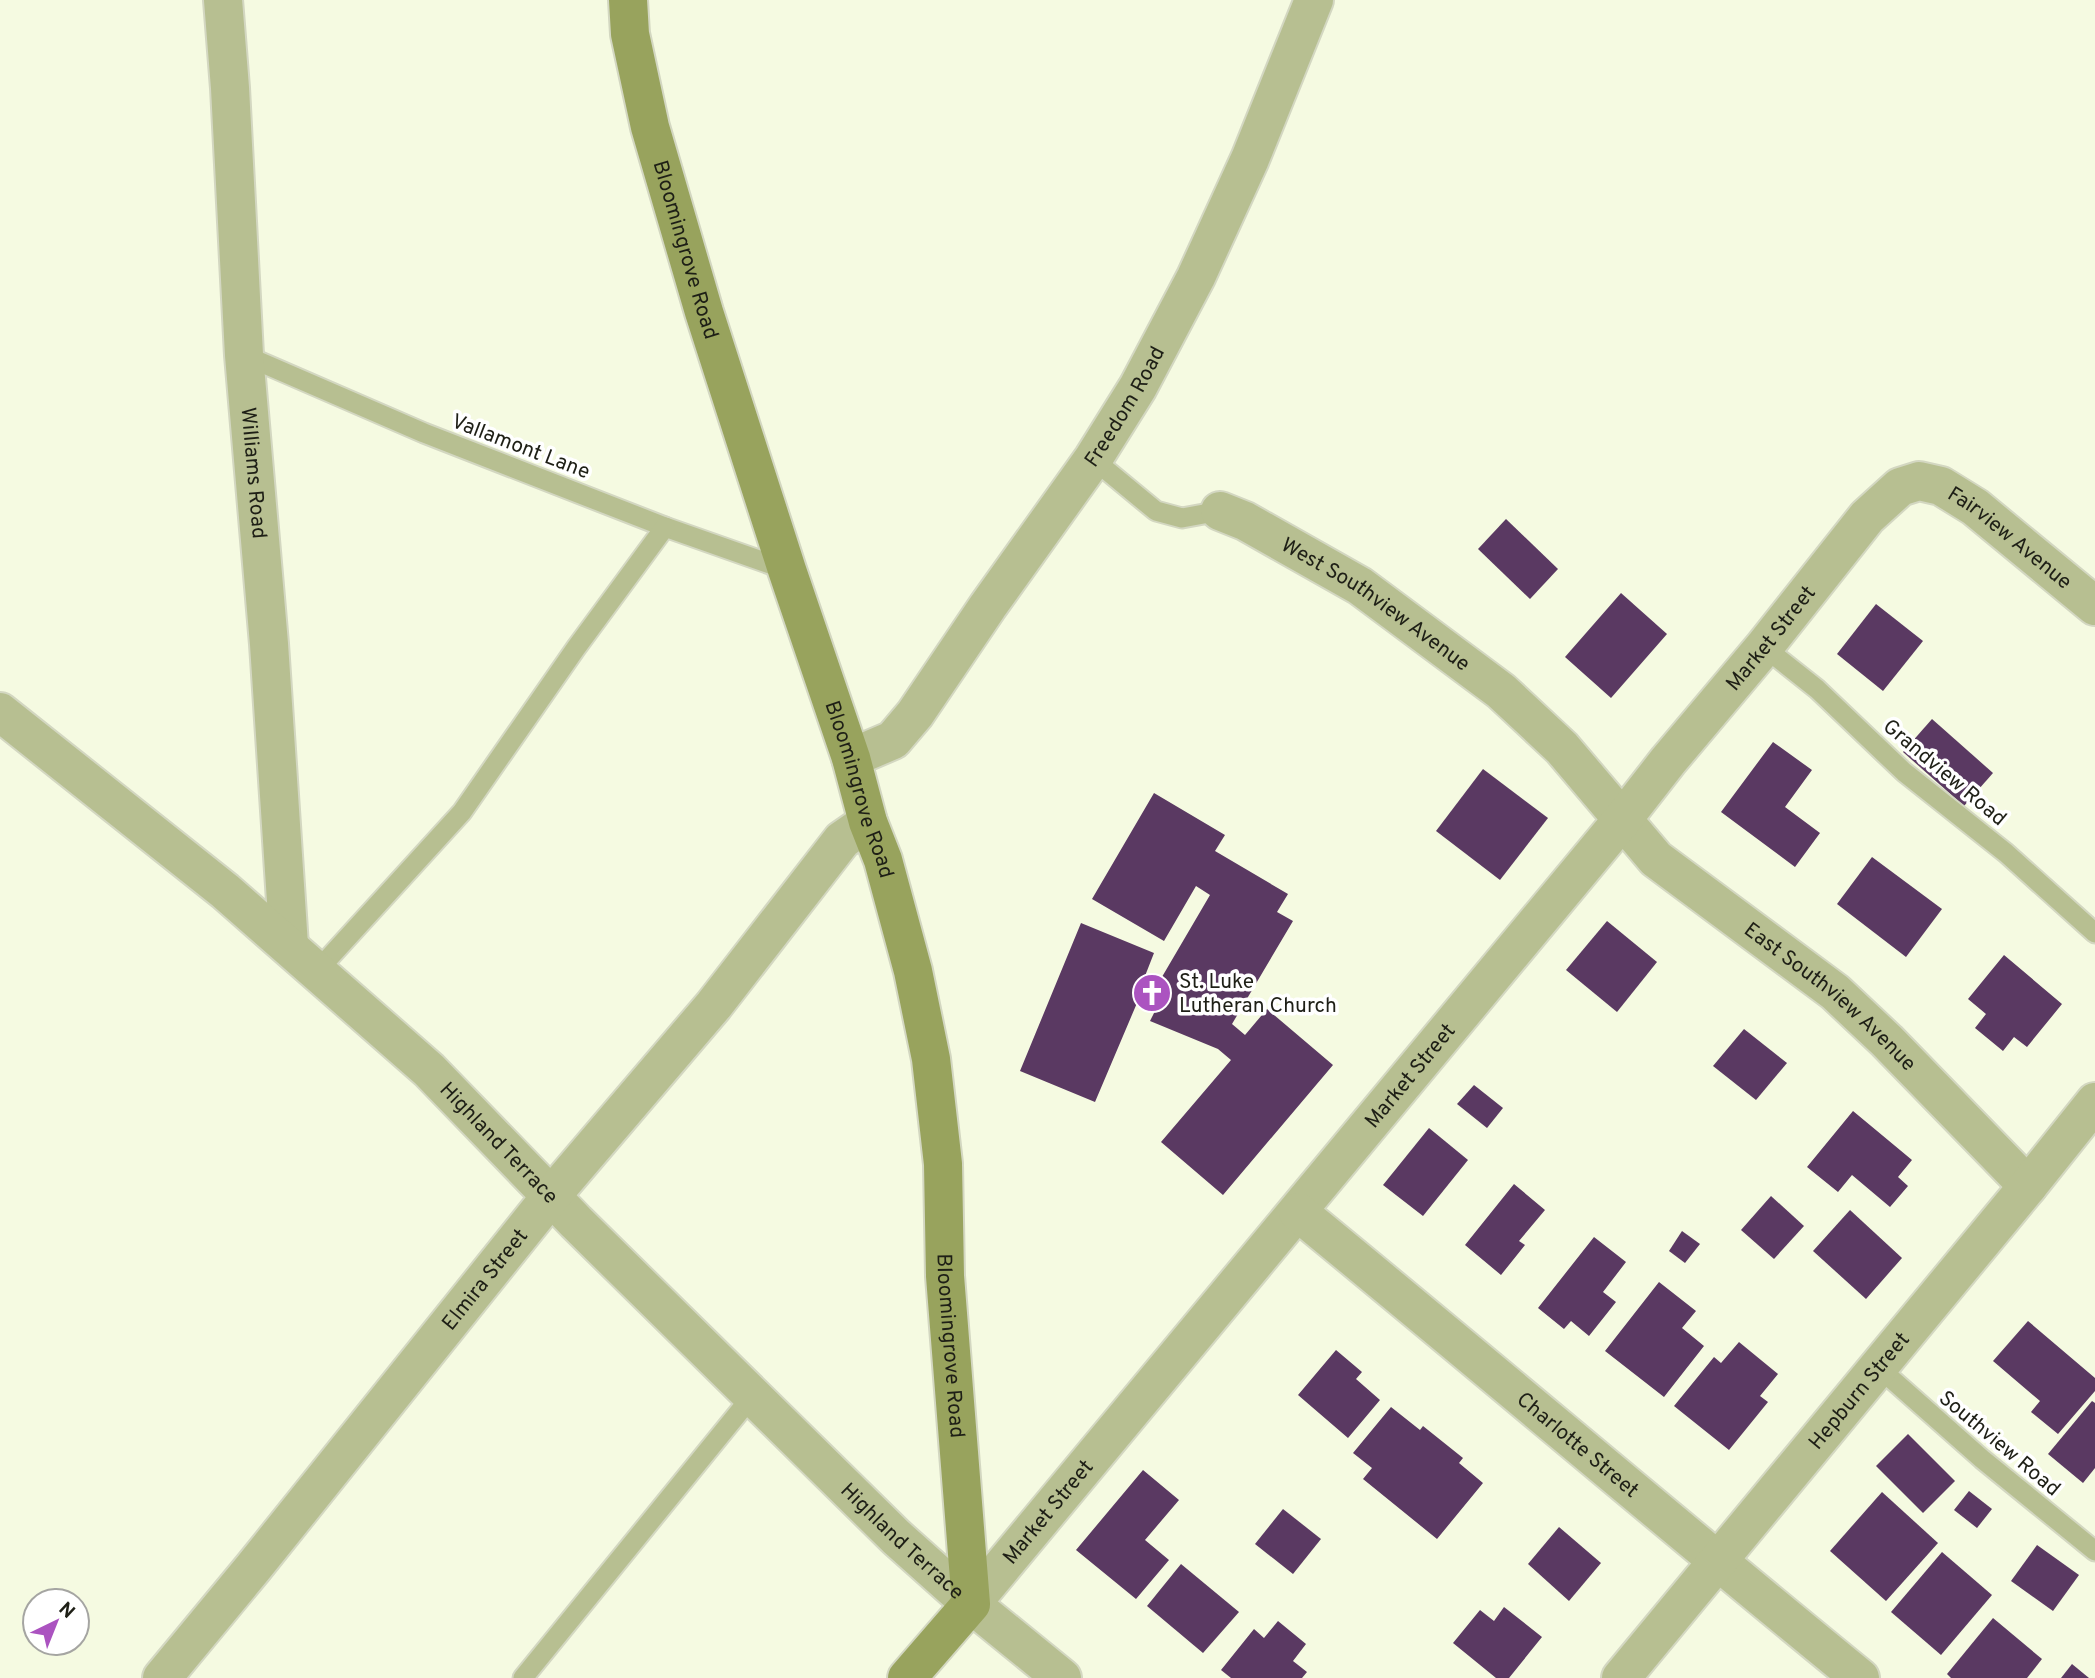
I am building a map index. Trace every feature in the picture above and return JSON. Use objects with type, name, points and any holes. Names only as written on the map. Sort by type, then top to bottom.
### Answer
[{"type":"main road","name":"Bloomingrove Road","points":[[628,0],[630,34],[650,127],[704,312],[851,758],[868,822],[883,860],[913,971],[931,1059],[943,1164],[945,1276],[971,1604]]},
{"type":"main road","name":"Market Street","points":[[907,1678],[971,1604]]},
{"type":"street","name":"Williams Road","points":[[223,0],[244,355],[270,644],[289,946]]},
{"type":"street","name":"Freedom Road","points":[[851,758],[893,740],[915,714],[1093,459],[1138,387],[1196,277],[1250,159],[1314,0]]},
{"type":"street","name":"Fairview Avenue","points":[[1919,481],[1941,486],[1975,507],[2095,606]]},
{"type":"street","name":"Market Street","points":[[971,1604],[1622,820],[1867,517],[1900,487],[1919,481]]},
{"type":"street","name":"West Southview Avenue","points":[[1220,511],[1244,521],[1360,586],[1501,691],[1562,748],[1622,820]]},
{"type":"street","name":"Highland Terrace","points":[[0,712],[225,891],[429,1070],[576,1222],[896,1537],[971,1604],[1062,1678]]},
{"type":"street","name":"East Southview Avenue","points":[[1622,820],[1656,859],[1835,992],[1887,1041],[2028,1186]]},
{"type":"street","name":"Elmira Street","points":[[162,1678],[552,1195],[715,1005],[842,840],[868,822]]},
{"type":"street","name":"Hepburn Street","points":[[1621,1678],[2095,1102]]},
{"type":"street","name":"Charlotte Street","points":[[1298,1212],[1860,1678]]},
{"type":"lane","name":"Vallamont Lane","points":[[244,355],[424,433],[665,527],[787,570]]},
{"type":"lane","name":"West Southview Avenue","points":[[1093,459],[1156,511],[1182,517],[1220,511]]},
{"type":"lane","points":[[317,971],[462,811],[665,527]]},
{"type":"lane","name":"Grandview Road","points":[[1764,647],[1817,689],[1904,772],[2006,853],[2095,933]]},
{"type":"lane","name":"Southview Road","points":[[1878,1367],[1982,1460],[2095,1551]]},
{"type":"lane","points":[[523,1678],[753,1395]]},
{"type":"building","points":[[1506,519],[1558,569],[1530,599],[1478,549]]},
{"type":"building","points":[[1621,593],[1667,634],[1611,698],[1565,657]]},
{"type":"building","points":[[1876,604],[1923,641],[1883,691],[1837,654]]},
{"type":"building","points":[[1932,719],[1993,773],[1964,806],[1903,752]]},
{"type":"building","points":[[1773,742],[1812,770],[1785,807],[1820,833],[1795,867],[1721,812]]},
{"type":"building","points":[[1483,769],[1548,818],[1500,880],[1436,831]]},
{"type":"building","name":"St. Luke Lutheran Church","points":[[1154,793],[1225,835],[1215,851],[1288,894],[1277,912],[1293,921],[1232,1024],[1245,1035],[1267,1009],[1333,1065],[1223,1195],[1161,1142],[1231,1060],[1218,1049],[1150,1021],[1155,1011],[1137,1003],[1095,1102],[1020,1071],[1081,923],[1154,953],[1145,976],[1159,982],[1210,895],[1196,886],[1164,941],[1092,899]]},
{"type":"building","points":[[1872,857],[1942,909],[1906,957],[1837,904]]},
{"type":"building","points":[[1607,921],[1657,962],[1617,1012],[1566,970]]},
{"type":"building","points":[[2004,955],[2062,1004],[2027,1047],[2014,1037],[2003,1051],[1975,1028],[1986,1014],[1968,999]]},
{"type":"building","points":[[1744,1029],[1787,1063],[1756,1100],[1713,1066]]},
{"type":"building","points":[[1474,1085],[1503,1108],[1487,1128],[1457,1104]]},
{"type":"building","points":[[1853,1111],[1912,1160],[1898,1177],[1908,1186],[1890,1207],[1852,1175],[1838,1192],[1807,1167]]},
{"type":"building","points":[[1429,1128],[1468,1160],[1423,1216],[1383,1185]]},
{"type":"building","points":[[1514,1184],[1545,1210],[1519,1241],[1525,1245],[1501,1275],[1465,1245]]},
{"type":"building","points":[[1771,1196],[1804,1226],[1774,1259],[1741,1230]]},
{"type":"building","points":[[1850,1210],[1902,1258],[1866,1299],[1813,1251]]},
{"type":"building","points":[[1682,1231],[1700,1244],[1685,1263],[1669,1251]]},
{"type":"building","points":[[1594,1237],[1626,1262],[1603,1292],[1616,1302],[1589,1336],[1571,1321],[1564,1329],[1538,1308]]},
{"type":"building","points":[[1659,1282],[1696,1311],[1682,1328],[1704,1346],[1664,1397],[1605,1351]]},
{"type":"building","points":[[2028,1321],[2095,1378],[2095,1391],[2058,1434],[2031,1412],[2040,1401],[1993,1361]]},
{"type":"building","points":[[1739,1342],[1778,1374],[1760,1396],[1768,1402],[1729,1450],[1674,1406],[1714,1357],[1721,1363]]},
{"type":"building","points":[[1336,1350],[1362,1372],[1356,1379],[1380,1400],[1348,1438],[1298,1395]]},
{"type":"building","points":[[2092,1401],[2095,1403],[2095,1468],[2083,1483],[2048,1454]]},
{"type":"building","points":[[1391,1407],[1420,1430],[1423,1426],[1463,1458],[1459,1463],[1483,1483],[1437,1539],[1363,1479],[1372,1468],[1353,1453]]},
{"type":"building","points":[[1908,1434],[1955,1481],[1923,1513],[1876,1466]]},
{"type":"building","points":[[1143,1470],[1179,1500],[1145,1540],[1169,1560],[1136,1599],[1076,1550]]},
{"type":"building","points":[[1969,1491],[1992,1509],[1977,1528],[1954,1510]]},
{"type":"building","points":[[1882,1492],[1938,1543],[1886,1601],[1830,1551]]},
{"type":"building","points":[[1283,1509],[1321,1539],[1293,1574],[1255,1544]]},
{"type":"building","points":[[1559,1527],[1601,1563],[1569,1601],[1528,1564]]},
{"type":"building","points":[[2037,1545],[2079,1575],[2053,1611],[2011,1581]]},
{"type":"building","points":[[1942,1552],[1992,1595],[1941,1655],[1891,1612]]},
{"type":"building","points":[[1181,1564],[1239,1612],[1203,1653],[1147,1606]]},
{"type":"building","points":[[1504,1607],[1542,1637],[1509,1678],[1496,1678],[1453,1643],[1480,1610],[1494,1621]]},
{"type":"building","points":[[1993,1618],[2042,1659],[2027,1678],[1951,1678],[1947,1674]]},
{"type":"building","points":[[1278,1621],[1306,1644],[1293,1661],[1307,1672],[1302,1678],[1231,1678],[1221,1670],[1254,1629],[1264,1638]]},
{"type":"building","points":[[2072,1664],[2089,1678],[2061,1678]]},
{"type":"place","name":"St. Luke Lutheran Church","points":[[1152,993]]}]
